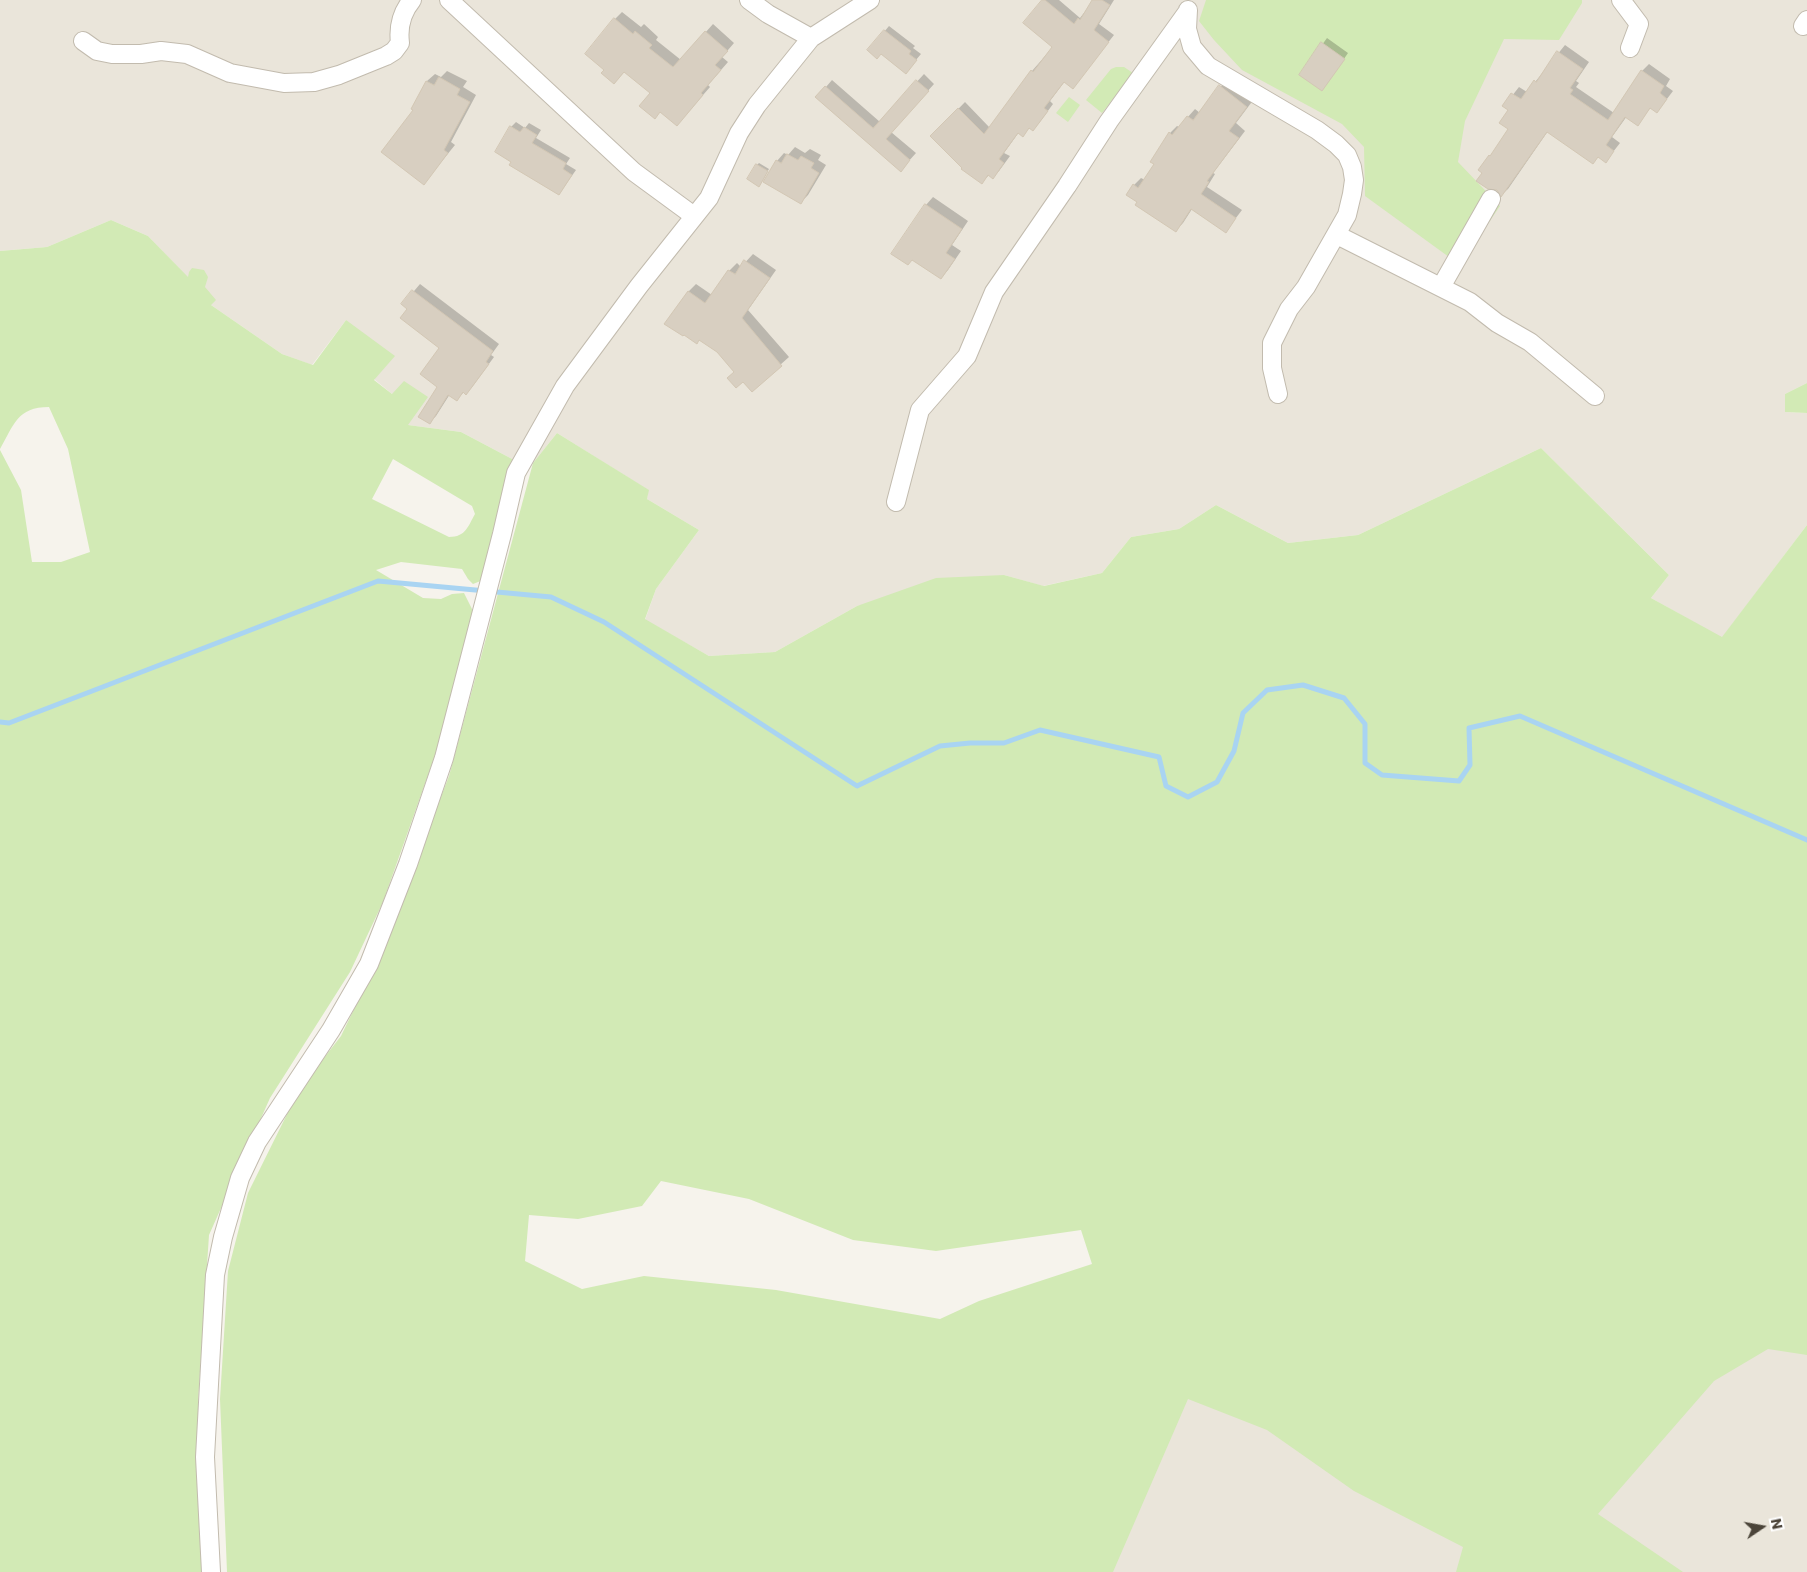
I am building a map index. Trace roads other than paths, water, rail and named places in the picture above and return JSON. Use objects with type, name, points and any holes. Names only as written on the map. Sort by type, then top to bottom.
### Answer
[{"type":"street","points":[[83,41],[97,51],[112,54],[141,54],[161,51],[187,54],[230,73],[284,83],[314,82],[359,67],[394,51],[400,43],[401,20],[412,0]]},
{"type":"street","points":[[449,0],[634,172],[694,216]]},
{"type":"street","points":[[750,0],[768,14],[811,38]]},
{"type":"street","points":[[211,1572],[205,1458],[215,1275],[223,1237],[240,1178],[257,1142],[331,1030],[369,964],[408,864],[444,758],[489,586],[516,473],[565,386],[709,198],[739,133],[757,105],[811,38],[870,0]]},
{"type":"street","points":[[1621,0],[1639,24],[1630,48]]},
{"type":"street","points":[[1185,4],[1187,29],[1192,47],[1208,66],[1317,130],[1336,144],[1346,155],[1352,167],[1354,180],[1347,216],[1306,287],[1289,309],[1272,343],[1272,368],[1278,394]]},
{"type":"street","points":[[896,502],[920,410],[967,356],[994,292],[1067,186],[1185,4]]},
{"type":"street","points":[[1441,287],[1491,199]]},
{"type":"street","points":[[1337,235],[1470,302],[1496,323],[1530,342],[1595,396]]},
{"type":"waterway","points":[[0,722],[9,723],[378,581],[551,597],[604,622],[857,786],[940,746],[970,743],[1004,743],[1040,730],[1159,757],[1166,786],[1188,797],[1217,782],[1234,751],[1243,713],[1267,690],[1303,685],[1344,698],[1365,724],[1365,763],[1382,775],[1459,781],[1470,765],[1469,728],[1520,716],[1807,840]]}]
